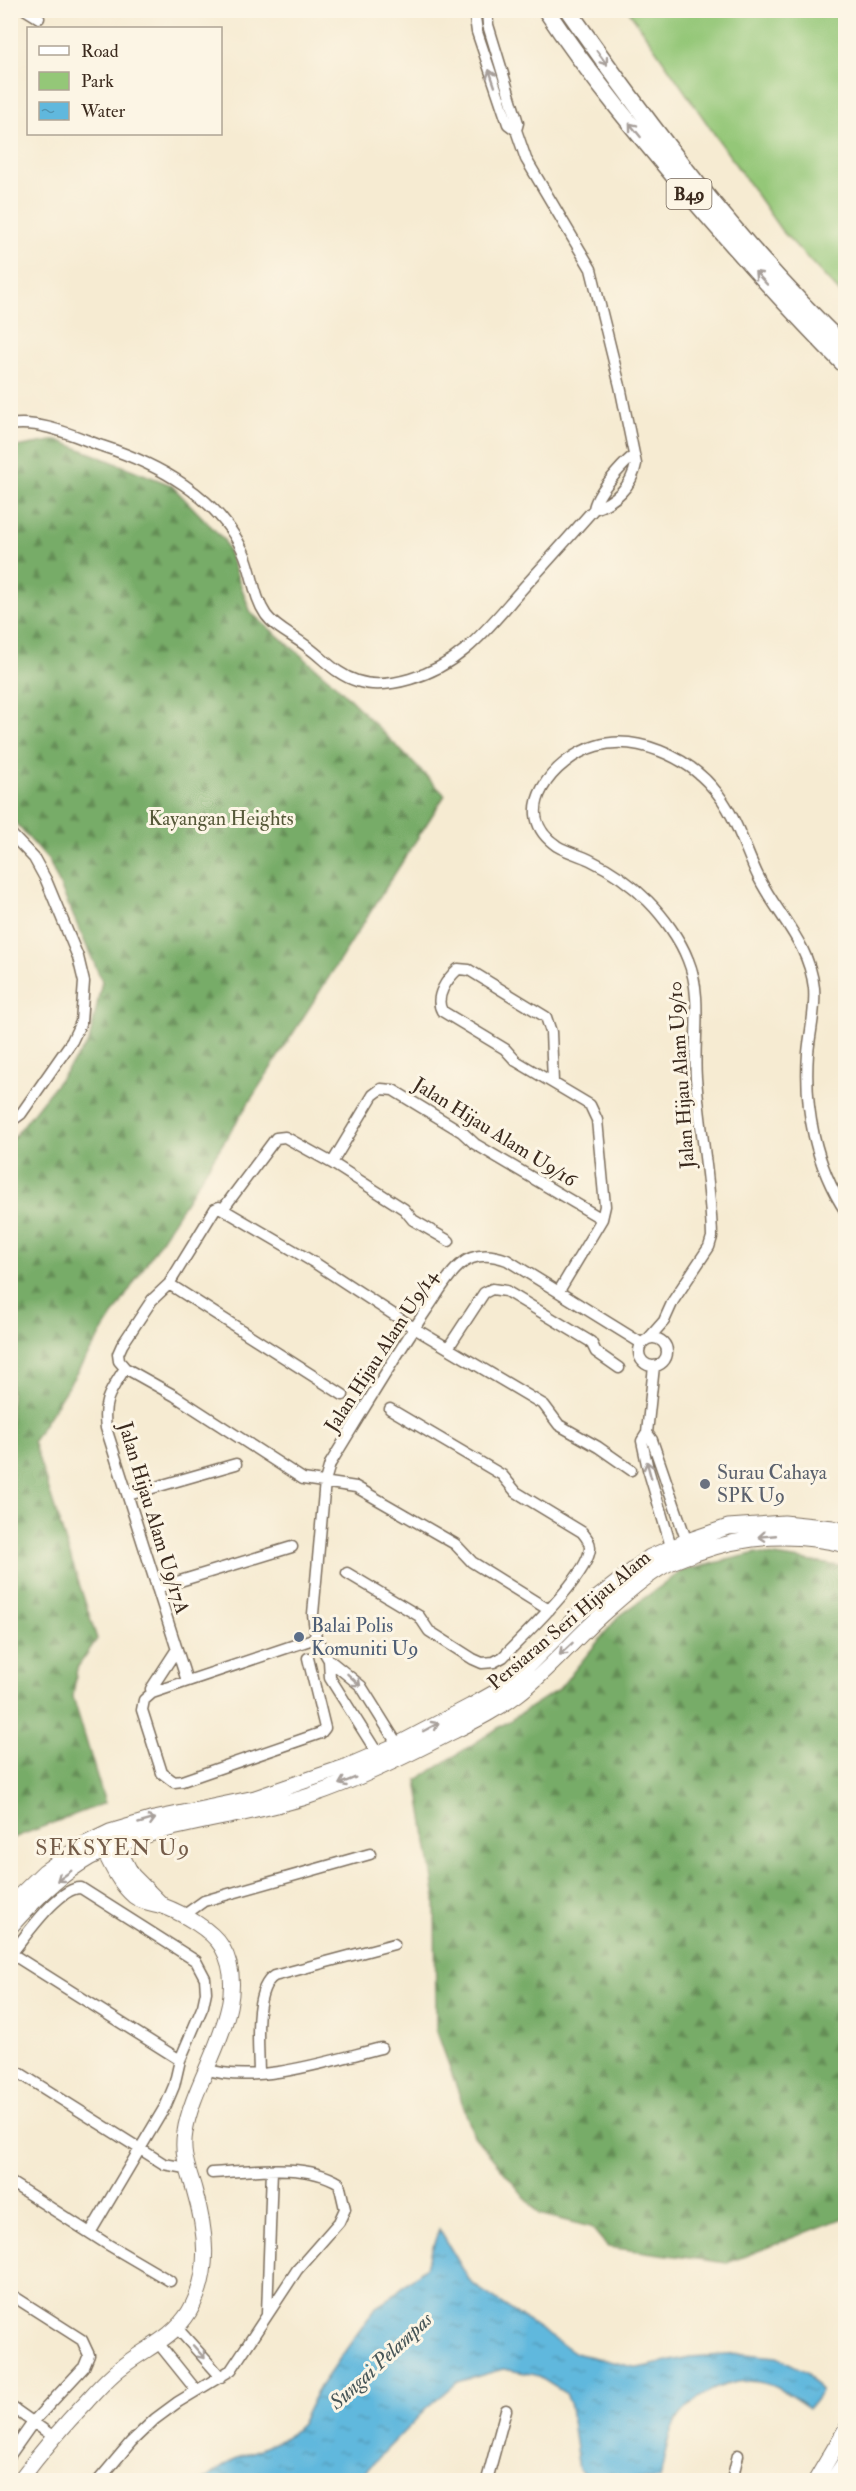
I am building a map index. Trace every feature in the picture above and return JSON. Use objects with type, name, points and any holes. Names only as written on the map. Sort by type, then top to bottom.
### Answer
[{"type":"main road","name":"B49","points":[[546,10],[652,152],[748,264],[846,366]]},
{"type":"main road","name":"B49","points":[[568,10],[624,88],[707,194],[796,298],[846,348]]},
{"type":"street","points":[[26,10],[39,18]]},
{"type":"street","points":[[10,425],[27,424],[45,427],[129,455],[188,488],[210,505],[233,534],[244,552],[260,604],[268,617],[309,647],[338,673],[375,685],[397,683],[431,673],[469,648],[594,509],[599,495],[626,461],[633,456],[620,386],[594,276],[557,208],[526,159],[516,130],[508,124],[477,32],[474,10]]},
{"type":"street","points":[[487,10],[488,25],[518,123],[516,130]]},
{"type":"street","name":"Jalan Hijau Alam U9/10","points":[[645,1341],[664,1321],[709,1246],[712,1237],[696,1076],[694,980],[688,959],[671,930],[649,902],[612,872],[560,848],[548,838],[538,822],[536,805],[540,789],[551,775],[579,753],[612,743],[636,744],[653,749],[694,771],[713,787],[726,805],[760,879],[803,946],[809,963],[814,986],[815,1012],[809,1048],[807,1100],[817,1149],[838,1200],[846,1212]]},
{"type":"street","points":[[10,833],[34,858],[58,905],[78,957],[84,982],[84,997],[81,1022],[72,1041],[21,1114],[10,1122]]},
{"type":"street","points":[[553,1082],[551,1032],[546,1017],[469,970],[458,969],[439,999],[438,1004],[442,1011],[505,1049],[516,1061],[590,1105],[597,1120],[605,1206],[602,1219],[559,1291]]},
{"type":"street","name":"Jalan Hijau Alam U9/16","points":[[332,1162],[373,1095],[381,1089],[393,1090],[462,1132],[476,1144],[602,1219]]},
{"type":"street","points":[[221,1208],[276,1138],[285,1137],[332,1162],[405,1209],[413,1220],[449,1241]]},
{"type":"street","points":[[549,1610],[472,1562],[455,1544],[356,1486],[303,1479],[175,1396],[125,1368],[119,1361],[118,1354],[122,1345],[152,1300],[169,1284],[215,1209],[221,1208],[352,1285],[414,1328],[544,1405],[560,1425],[631,1470]]},
{"type":"street","name":"Jalan Hijau Alam U9/14","points":[[329,1660],[316,1638],[313,1614],[326,1481],[330,1464],[414,1328],[461,1263],[479,1256],[494,1255],[507,1260],[645,1341]]},
{"type":"street","points":[[169,1284],[343,1395]]},
{"type":"street","points":[[448,1348],[484,1293],[492,1289],[506,1291],[591,1342],[596,1352],[620,1368]]},
{"type":"street","points":[[664,1321],[662,1335],[666,1346],[667,1351],[664,1360],[654,1366],[646,1365],[640,1358],[645,1341],[659,1339],[666,1346]]},
{"type":"street","points":[[654,1366],[647,1433],[642,1441],[674,1554]]},
{"type":"street","name":"Jalan Hijau Alam U9/17A","points":[[125,1368],[107,1398],[103,1410],[106,1428],[187,1681]]},
{"type":"street","points":[[347,1573],[419,1616],[429,1631],[482,1663],[494,1662],[502,1657],[561,1598],[587,1560],[590,1548],[588,1538],[582,1532],[516,1492],[502,1475],[390,1409]]},
{"type":"street","points":[[647,1433],[652,1440],[689,1548]]},
{"type":"street","points":[[128,1495],[236,1464]]},
{"type":"street","name":"Persiaran Seri Hijau Alam","points":[[10,1905],[44,1872],[81,1846],[141,1838],[262,1810],[311,1795],[381,1760],[483,1716],[519,1694],[599,1618],[674,1554],[728,1527],[794,1524],[833,1528],[846,1532]]},
{"type":"street","name":"Persiaran Seri Hijau Alam","points":[[689,1548],[772,1535],[807,1536],[846,1545]]},
{"type":"street","points":[[157,1588],[292,1547]]},
{"type":"street","points":[[308,1658],[325,1730],[182,1781],[174,1782],[162,1773],[142,1710],[144,1700],[152,1693],[316,1638]]},
{"type":"street","points":[[152,1693],[151,1689],[177,1649]]},
{"type":"street","points":[[329,1660],[361,1686],[401,1751]]},
{"type":"street","points":[[329,1660],[330,1678],[381,1760]]},
{"type":"street","name":"Persiaran Seri Hijau Alam","points":[[10,1927],[38,1897],[107,1842],[154,1819],[255,1798],[348,1767],[381,1760]]},
{"type":"street","points":[[120,1866],[141,1838]]},
{"type":"street","points":[[20,2481],[54,2437],[122,2366],[159,2344],[177,2328],[189,2312],[201,2284],[205,2263],[205,2243],[200,2211],[182,2149],[185,2128],[228,2012],[231,1985],[229,1962],[222,1946],[212,1935],[163,1906],[148,1904],[134,1896],[107,1842]]},
{"type":"street","points":[[183,1916],[204,1902],[369,1854]]},
{"type":"street","points":[[88,1859],[120,1866]]},
{"type":"street","points":[[90,2233],[166,2105],[176,2080],[180,2060],[203,2006],[206,1992],[205,1978],[196,1961],[81,1888],[72,1889],[53,1904],[11,1955],[180,2060]]},
{"type":"street","points":[[259,2074],[260,1997],[268,1980],[274,1976],[394,1944]]},
{"type":"street","points":[[206,2068],[216,2072],[259,2074],[286,2072],[381,2048]]},
{"type":"street","points":[[10,2067],[164,2164],[186,2168]]},
{"type":"street","points":[[99,2481],[131,2442],[178,2402],[231,2370],[297,2270],[339,2222],[345,2210],[339,2183],[311,2172],[272,2170],[212,2173]]},
{"type":"street","points":[[267,2315],[272,2170]]},
{"type":"street","points":[[10,2182],[170,2281]]},
{"type":"street","points":[[10,2294],[82,2340],[89,2355],[84,2367],[34,2421],[10,2455]]},
{"type":"street","points":[[177,2328],[221,2377]]},
{"type":"street","points":[[159,2344],[196,2390]]},
{"type":"street","points":[[10,2406],[54,2437]]},
{"type":"street","points":[[487,2481],[506,2410]]},
{"type":"street","points":[[816,2481],[846,2429]]},
{"type":"street","points":[[732,2481],[738,2456]]},
{"type":"street","points":[[833,2481],[846,2460]]},
{"type":"green space","points":[[629,11],[845,11],[845,298],[781,230]]},
{"type":"green space","name":"Kayangan Heights","points":[[57,440],[171,485],[224,540],[251,613],[335,684],[445,795],[33,1441],[97,1639],[77,1668],[73,1697],[105,1803],[11,1839],[11,1141],[89,1042],[102,981],[49,861],[11,818],[11,448]]},
{"type":"green space","points":[[756,1553],[845,1567],[846,2217],[727,2263],[608,2247],[591,2227],[539,2214],[474,2136],[436,2029],[435,1893],[417,1780],[559,1689],[618,1617],[682,1571]]},
{"type":"water","name":"Sungai Pelampas","points":[[439,2229],[471,2283],[575,2353],[638,2368],[690,2357],[745,2354],[777,2357],[807,2372],[821,2392],[809,2408],[778,2388],[764,2383],[749,2381],[719,2387],[693,2402],[674,2425],[667,2444],[660,2479],[593,2480],[579,2470],[570,2407],[565,2393],[536,2375],[503,2369],[458,2382],[427,2408],[357,2480],[204,2480],[233,2460],[286,2438],[301,2424],[317,2391],[376,2307],[426,2267]]},
{"type":"place","name":"Surau Cahaya SPK U9","points":[[705,1484]]},
{"type":"place","name":"Balai Polis Komuniti U9","points":[[299,1637]]},
{"type":"district","name":"SEKSYEN U9","points":[[113,1848]]}]
